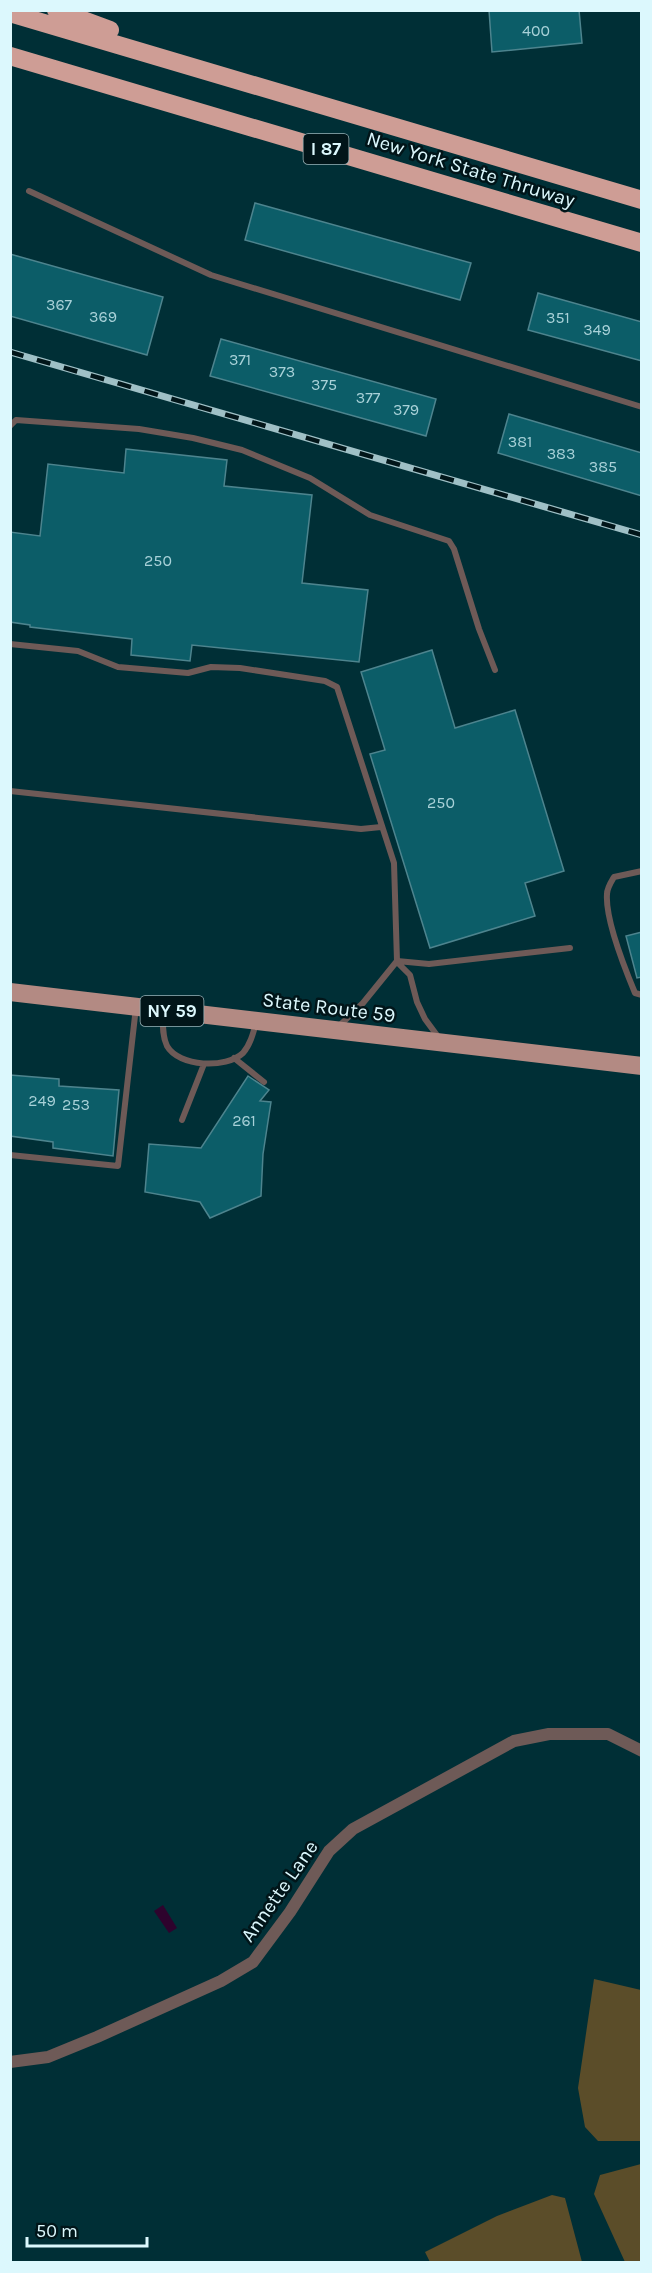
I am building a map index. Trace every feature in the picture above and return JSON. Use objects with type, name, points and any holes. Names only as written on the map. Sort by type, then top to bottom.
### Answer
[{"type":"highway","points":[[56,10],[272,90]]},
{"type":"highway","name":"New York State Thruway","points":[[10,13],[642,200]]},
{"type":"highway","name":"New York State Thruway","points":[[10,56],[642,243]]},
{"type":"highway","points":[[10,67],[259,129]]},
{"type":"main road","name":"State Route 59","points":[[10,992],[642,1066]]},
{"type":"street","name":"Annette Lane","points":[[10,2062],[48,2057],[97,2037],[221,1981],[253,1962],[290,1912],[329,1851],[353,1829],[514,1741],[549,1734],[608,1734],[642,1750]]},
{"type":"lane","points":[[29,191],[211,275],[642,407]]},
{"type":"lane","points":[[10,426],[16,420],[139,429],[193,438],[242,450],[310,478],[370,515],[449,540],[495,670]]},
{"type":"lane","points":[[10,644],[78,651],[118,667],[188,673],[211,667],[240,668],[325,681],[337,687],[394,863],[397,962],[363,1003],[334,1030]]},
{"type":"lane","points":[[10,791],[361,829],[381,827]]},
{"type":"lane","points":[[642,871],[614,877],[607,891],[607,908],[627,974],[635,993],[642,995]]},
{"type":"lane","points":[[397,962],[429,964],[570,948]]},
{"type":"lane","points":[[397,962],[410,975],[417,1002],[425,1019],[442,1043]]},
{"type":"lane","points":[[10,1155],[118,1167],[136,1007]]},
{"type":"lane","points":[[163,1010],[164,1034],[168,1047],[179,1057],[204,1064],[221,1063],[242,1054],[250,1043],[257,1021]]},
{"type":"lane","points":[[234,1058],[264,1082]]},
{"type":"lane","points":[[182,1120],[204,1064]]},
{"type":"shaded area","points":[[163,1905],[177,1928],[169,1933],[154,1911]]},
{"type":"shaded area","points":[[594,1979],[641,1990],[641,2141],[598,2141],[585,2127],[578,2088]]},
{"type":"shaded area","points":[[641,2164],[641,2262],[625,2262],[594,2194],[600,2175]]},
{"type":"shaded area","points":[[552,2195],[565,2198],[582,2262],[430,2262],[425,2252],[497,2216]]},
{"type":"building","points":[[489,10],[579,10],[582,43],[492,52]]},
{"type":"building","points":[[255,203],[471,263],[460,300],[245,240]]},
{"type":"building","points":[[10,254],[163,297],[147,355],[10,316]]},
{"type":"building","points":[[538,293],[642,322],[642,361],[528,330]]},
{"type":"building","points":[[221,339],[436,399],[426,436],[210,376]]},
{"type":"building","points":[[509,414],[642,453],[642,496],[498,453]]},
{"type":"building","points":[[126,449],[227,460],[224,486],[312,495],[302,583],[368,590],[359,662],[192,645],[190,661],[131,655],[132,639],[30,627],[30,625],[10,622],[10,532],[40,536],[48,464],[124,473]]},
{"type":"building","points":[[432,650],[455,728],[515,710],[564,871],[525,883],[535,916],[430,948],[370,754],[385,750],[361,672]]},
{"type":"building","points":[[642,932],[642,977],[637,978],[626,936]]},
{"type":"building","points":[[10,1075],[59,1079],[59,1086],[119,1090],[113,1156],[53,1148],[53,1142],[10,1136]]},
{"type":"building","points":[[248,1076],[269,1090],[260,1101],[271,1102],[263,1154],[261,1196],[210,1218],[200,1202],[145,1192],[149,1144],[201,1148]]},
{"type":"railway","points":[[10,352],[642,535]]}]
